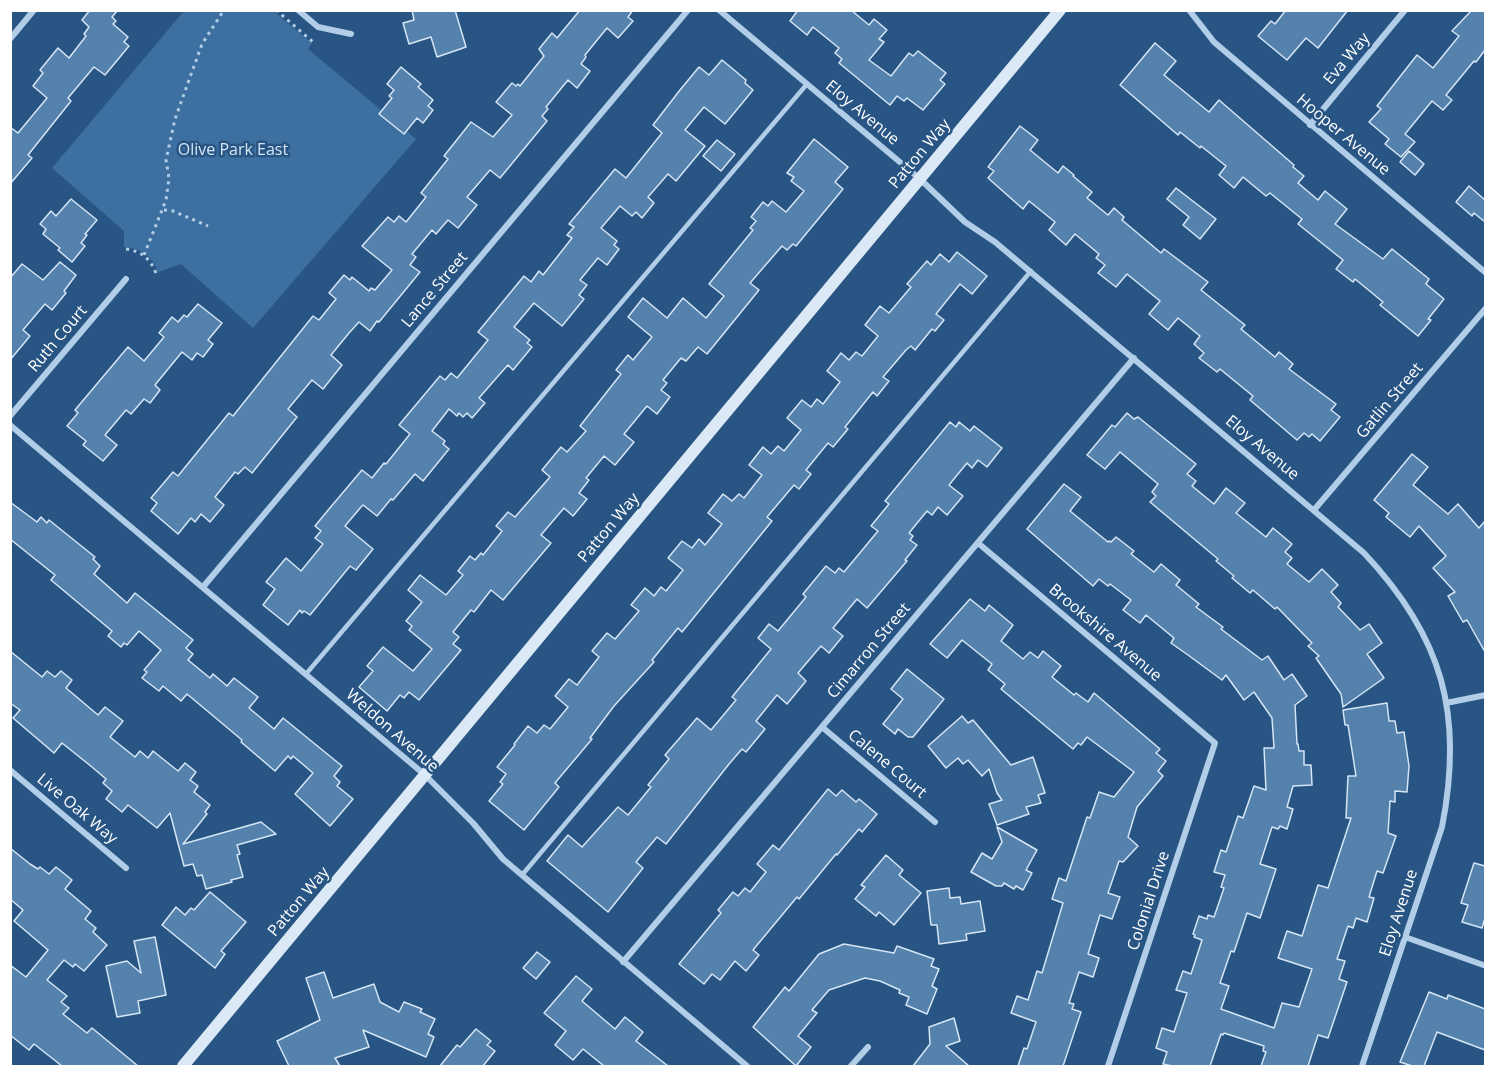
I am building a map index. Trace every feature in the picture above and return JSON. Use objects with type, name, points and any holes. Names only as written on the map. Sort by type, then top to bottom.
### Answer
[{"type":"street","points":[[10,39],[34,10]]},
{"type":"street","points":[[298,10],[318,27],[351,34]]},
{"type":"street","name":"Lance Street","points":[[203,587],[688,10]]},
{"type":"street","name":"Eloy Avenue","points":[[719,10],[920,179],[964,222],[995,242],[1031,271],[1364,553],[1407,605],[1422,630],[1437,666],[1446,702],[1451,750],[1449,789],[1442,827],[1362,1066]]},
{"type":"street","name":"Patton Way","points":[[183,1066],[1060,10]]},
{"type":"street","name":"Hooper Avenue","points":[[1189,10],[1214,42],[1485,273]]},
{"type":"street","name":"Eva Way","points":[[1310,125],[1405,10]]},
{"type":"street","name":"Ruth Court","points":[[10,416],[126,279]]},
{"type":"street","name":"Gatlin Street","points":[[1314,510],[1485,308]]},
{"type":"street","name":"Cimarron Street","points":[[623,962],[1134,358]]},
{"type":"street","name":"Weldon Avenue","points":[[10,425],[424,775],[473,823],[503,859],[747,1066]]},
{"type":"street","name":"Brookshire Avenue","points":[[978,543],[1215,743]]},
{"type":"street","points":[[1446,702],[1485,695]]},
{"type":"street","name":"Calene Court","points":[[822,727],[935,822]]},
{"type":"street","name":"Colonial Drive","points":[[1108,1066],[1215,743]]},
{"type":"street","name":"Live Oak Way","points":[[10,770],[126,868]]},
{"type":"street","points":[[1405,937],[1485,966]]},
{"type":"street","points":[[851,1066],[868,1047]]},
{"type":"lane","points":[[306,674],[807,84]]},
{"type":"lane","points":[[522,875],[1031,271]]},
{"type":"path","points":[[144,255],[164,210],[169,188],[166,160],[175,119],[202,44],[224,10]]},
{"type":"path","points":[[276,10],[313,42]]},
{"type":"path","points":[[164,210],[179,213],[208,226]]},
{"type":"path","points":[[126,249],[144,255],[156,273]]},
{"type":"green space","name":"Olive Park East","points":[[184,11],[273,11],[312,43],[308,49],[416,139],[253,328],[181,264],[158,272],[153,261],[145,254],[136,249],[124,247],[124,231],[52,168]]},
{"type":"building","points":[[90,10],[118,10],[112,17],[116,21],[113,24],[128,37],[124,42],[129,46],[105,75],[94,67],[68,98],[71,101],[28,155],[32,158],[10,184],[10,127],[18,133],[47,98],[33,86],[43,73],[40,70],[58,48],[69,58],[86,36],[84,34],[89,27],[82,20]]},
{"type":"building","points":[[412,10],[455,10],[466,47],[437,57],[431,37],[409,44],[403,23],[414,20]]},
{"type":"building","points":[[580,10],[633,10],[628,17],[633,21],[618,38],[607,28],[585,55],[581,64],[590,71],[577,88],[568,80],[546,107],[548,109],[542,116],[547,121],[500,178],[490,170],[467,197],[477,205],[458,228],[448,220],[436,234],[432,230],[412,254],[416,257],[410,265],[420,272],[370,331],[359,322],[349,333],[331,355],[342,365],[323,389],[312,380],[288,409],[297,417],[252,473],[245,467],[238,474],[235,472],[215,497],[224,505],[210,522],[201,514],[195,522],[191,518],[178,534],[151,511],[157,503],[151,498],[173,472],[178,476],[229,413],[233,416],[313,316],[319,320],[336,299],[329,293],[344,275],[350,280],[352,277],[369,291],[371,288],[375,290],[392,270],[362,246],[388,217],[394,222],[399,216],[406,222],[426,197],[421,193],[448,159],[444,156],[471,122],[493,137],[512,115],[496,102],[512,83],[520,86],[544,56],[539,49],[552,33],[557,38]]},
{"type":"building","points":[[798,10],[851,10],[869,25],[874,19],[887,30],[879,39],[884,42],[869,60],[891,76],[909,53],[913,56],[918,51],[946,73],[940,80],[945,84],[923,110],[907,98],[904,101],[897,96],[890,105],[839,63],[842,59],[835,53],[839,48],[813,27],[807,35],[790,21]]},
{"type":"building","points":[[1286,10],[1348,10],[1318,48],[1306,38],[1287,60],[1258,36],[1271,21],[1275,24]]},
{"type":"building","points":[[1472,10],[1485,10],[1485,50],[1446,95],[1452,100],[1443,110],[1432,101],[1405,134],[1415,142],[1401,157],[1385,144],[1389,139],[1369,122],[1381,109],[1377,106],[1417,55],[1433,68],[1459,36],[1452,31]]},
{"type":"building","points":[[1155,43],[1176,61],[1164,75],[1209,112],[1219,100],[1294,165],[1293,167],[1304,176],[1298,183],[1318,200],[1325,191],[1347,209],[1335,224],[1383,259],[1392,249],[1429,279],[1426,284],[1444,299],[1418,336],[1380,305],[1383,302],[1355,279],[1353,282],[1336,269],[1343,260],[1298,224],[1302,219],[1270,193],[1266,196],[1243,177],[1234,188],[1219,175],[1226,166],[1180,132],[1178,135],[1120,85]]},
{"type":"building","points":[[722,60],[746,80],[745,83],[753,90],[725,124],[704,107],[685,130],[705,146],[676,181],[668,174],[648,197],[654,203],[642,218],[636,212],[632,216],[620,206],[601,228],[617,241],[614,245],[619,249],[607,265],[598,258],[580,280],[587,285],[579,295],[584,299],[562,326],[534,303],[514,327],[530,340],[527,343],[532,347],[513,370],[508,365],[479,398],[485,403],[472,418],[467,413],[463,417],[459,413],[457,416],[449,409],[432,431],[445,441],[443,444],[449,449],[423,481],[415,474],[377,516],[363,505],[345,526],[373,549],[356,570],[350,566],[310,615],[300,610],[288,625],[263,605],[275,589],[266,582],[286,558],[301,571],[323,544],[315,538],[321,531],[315,526],[362,470],[372,478],[384,463],[386,464],[410,434],[399,425],[440,376],[445,380],[451,373],[457,378],[488,340],[478,332],[524,276],[531,282],[539,271],[543,275],[572,238],[567,235],[574,227],[569,224],[615,169],[626,178],[662,133],[653,125],[699,67],[709,75]]},
{"type":"building","points":[[401,67],[421,84],[418,87],[433,100],[428,106],[433,110],[423,123],[417,118],[404,134],[379,114],[392,98],[389,96],[394,90],[387,84]]},
{"type":"building","points":[[1020,126],[1038,140],[1030,150],[1058,173],[1063,166],[1092,192],[1087,198],[1108,215],[1114,208],[1124,217],[1122,220],[1161,253],[1164,249],[1208,282],[1201,290],[1245,325],[1241,329],[1275,357],[1279,352],[1293,364],[1289,369],[1336,404],[1331,410],[1340,417],[1320,441],[1312,434],[1309,437],[1304,433],[1297,440],[1250,400],[1253,396],[1220,369],[1217,372],[1199,358],[1204,353],[1194,344],[1200,336],[1178,318],[1168,330],[1149,314],[1160,301],[1127,274],[1116,287],[1098,273],[1105,265],[1096,258],[1099,254],[1075,234],[1066,245],[1049,230],[1055,222],[1029,201],[1023,209],[988,178],[994,171],[988,167]]},
{"type":"building","points":[[814,139],[848,167],[835,182],[843,189],[796,246],[793,244],[787,250],[782,246],[750,283],[759,290],[707,354],[698,347],[686,361],[681,358],[663,380],[667,383],[661,390],[670,397],[657,414],[647,406],[624,434],[634,442],[615,465],[604,456],[586,478],[589,480],[579,493],[587,499],[573,516],[564,508],[541,535],[551,543],[503,600],[491,590],[474,612],[471,610],[453,632],[459,637],[453,644],[461,650],[419,700],[409,692],[404,698],[400,695],[387,711],[359,687],[373,671],[367,666],[383,647],[413,671],[432,649],[409,630],[412,626],[406,621],[422,602],[408,590],[420,575],[446,595],[463,575],[458,571],[470,556],[475,560],[481,553],[483,555],[502,531],[496,526],[508,512],[515,517],[550,477],[542,470],[561,447],[567,452],[586,431],[580,426],[621,374],[616,370],[628,355],[633,360],[652,337],[628,317],[643,298],[667,318],[683,298],[706,318],[724,296],[709,284],[753,230],[750,228],[756,221],[751,217],[763,202],[768,206],[772,201],[786,212],[804,191],[791,181],[794,177],[787,173]]},
{"type":"building","points":[[717,140],[735,154],[721,171],[703,156]]},
{"type":"building","points":[[1409,151],[1424,164],[1415,175],[1400,162]]},
{"type":"building","points":[[1469,186],[1485,200],[1485,222],[1474,213],[1472,216],[1456,202]]},
{"type":"building","points":[[1176,188],[1216,219],[1200,239],[1183,225],[1189,217],[1167,199]]},
{"type":"building","points":[[71,199],[97,220],[85,234],[87,235],[81,243],[85,246],[72,262],[43,234],[46,229],[40,224],[51,211],[56,216]]},
{"type":"building","points":[[957,252],[987,276],[972,294],[960,284],[936,314],[944,320],[935,331],[932,329],[915,350],[911,346],[906,350],[883,377],[889,381],[877,396],[873,392],[845,427],[848,429],[833,447],[828,443],[806,470],[811,474],[799,489],[794,485],[767,517],[772,521],[682,632],[678,628],[652,660],[654,662],[614,706],[590,738],[592,739],[555,783],[559,787],[524,830],[489,801],[503,784],[500,782],[506,774],[497,767],[514,744],[528,726],[537,733],[544,725],[550,729],[568,707],[555,696],[569,679],[577,685],[599,657],[592,651],[607,633],[615,639],[639,611],[631,605],[645,588],[654,596],[661,587],[666,591],[683,570],[668,558],[682,541],[692,548],[699,539],[705,545],[722,524],[708,513],[723,494],[732,501],[739,494],[744,498],[762,475],[749,465],[763,447],[771,454],[778,446],[784,451],[801,430],[787,418],[802,400],[811,407],[817,399],[823,404],[840,382],[827,371],[841,353],[849,360],[856,352],[862,356],[878,336],[865,325],[880,306],[889,313],[911,287],[907,284],[927,261],[931,265],[940,254],[949,262]]},
{"type":"building","points":[[60,262],[76,275],[64,291],[66,293],[52,310],[45,304],[23,330],[30,336],[10,360],[10,278],[22,264],[43,280]]},
{"type":"building","points":[[198,304],[222,323],[208,340],[213,344],[203,357],[197,353],[192,360],[182,352],[155,385],[160,390],[150,403],[144,399],[131,414],[126,410],[105,435],[117,445],[103,461],[83,445],[86,441],[67,426],[78,413],[75,410],[128,347],[144,361],[164,337],[159,333],[172,317],[178,322],[184,315],[187,317]]},
{"type":"building","points":[[1127,413],[1134,419],[1138,417],[1196,464],[1187,474],[1196,481],[1192,486],[1214,504],[1226,488],[1245,503],[1236,513],[1266,537],[1273,528],[1292,544],[1285,552],[1292,558],[1287,564],[1309,582],[1322,569],[1338,585],[1331,592],[1341,603],[1338,607],[1360,630],[1369,624],[1382,643],[1367,654],[1384,678],[1343,707],[1341,694],[1316,658],[1319,656],[1308,646],[1312,643],[1277,607],[1275,609],[1253,590],[1250,593],[1216,561],[1218,559],[1150,502],[1156,496],[1152,492],[1158,484],[1120,452],[1105,469],[1087,455],[1112,425],[1115,427]]},
{"type":"building","points":[[950,422],[956,427],[959,422],[970,431],[974,426],[1002,448],[987,467],[978,460],[972,468],[967,463],[949,485],[963,496],[947,515],[938,507],[932,515],[927,511],[909,533],[913,536],[910,540],[917,545],[905,560],[907,561],[867,608],[857,599],[833,628],[843,636],[829,653],[821,646],[798,673],[806,681],[787,704],[777,695],[756,721],[765,729],[746,752],[742,749],[729,764],[666,844],[657,837],[636,862],[643,868],[608,912],[547,861],[568,835],[582,847],[618,807],[628,815],[651,787],[648,785],[669,759],[665,755],[697,718],[711,730],[736,700],[732,697],[771,649],[758,638],[769,624],[778,631],[806,597],[803,594],[826,566],[835,573],[839,568],[844,572],[878,531],[871,526],[889,504],[885,501]]},
{"type":"building","points":[[1412,454],[1428,467],[1413,485],[1448,514],[1458,504],[1479,528],[1485,521],[1485,652],[1467,620],[1463,622],[1448,596],[1455,592],[1433,568],[1446,556],[1419,526],[1410,537],[1386,517],[1389,513],[1374,500]]},
{"type":"building","points":[[1064,484],[1081,497],[1070,511],[1108,542],[1116,537],[1134,551],[1131,554],[1154,572],[1161,564],[1180,580],[1176,585],[1199,604],[1196,607],[1262,660],[1268,656],[1284,680],[1292,674],[1307,696],[1295,705],[1297,744],[1299,751],[1304,751],[1304,765],[1311,765],[1312,785],[1293,786],[1287,807],[1293,809],[1287,829],[1280,826],[1278,829],[1272,827],[1260,864],[1276,869],[1260,918],[1247,913],[1234,952],[1231,951],[1220,983],[1229,986],[1221,1009],[1274,1028],[1282,1003],[1299,1007],[1312,969],[1278,958],[1287,931],[1302,936],[1318,885],[1328,888],[1351,818],[1346,818],[1348,776],[1356,776],[1348,725],[1345,725],[1343,710],[1387,703],[1389,721],[1395,721],[1397,733],[1404,732],[1409,766],[1407,792],[1395,791],[1395,802],[1390,801],[1388,833],[1396,836],[1383,873],[1377,871],[1369,897],[1374,898],[1367,922],[1356,918],[1353,928],[1348,926],[1337,959],[1345,961],[1339,979],[1347,982],[1328,1038],[1318,1035],[1308,1066],[1261,1066],[1266,1052],[1263,1051],[1264,1046],[1224,1033],[1221,1034],[1210,1066],[1163,1064],[1167,1052],[1156,1048],[1162,1028],[1174,1032],[1187,993],[1176,990],[1183,971],[1191,974],[1202,940],[1194,937],[1193,934],[1199,916],[1207,919],[1208,915],[1214,917],[1224,888],[1221,887],[1225,875],[1214,872],[1221,850],[1226,852],[1238,816],[1243,818],[1254,786],[1266,790],[1264,748],[1274,748],[1272,718],[1254,692],[1244,700],[1226,675],[1222,680],[1171,643],[1174,638],[1146,615],[1140,623],[1123,610],[1131,600],[1110,584],[1108,586],[1099,579],[1093,586],[1027,529]]},
{"type":"building","points":[[10,502],[37,522],[41,517],[47,523],[49,520],[95,557],[93,559],[100,566],[94,574],[127,603],[135,593],[193,640],[186,648],[193,654],[188,660],[210,678],[213,674],[227,686],[234,678],[258,697],[249,708],[274,729],[283,718],[342,766],[334,776],[340,782],[337,786],[353,799],[330,826],[295,794],[313,773],[293,756],[291,759],[288,756],[275,771],[187,694],[181,701],[163,686],[159,691],[142,678],[147,672],[144,670],[161,650],[139,631],[127,645],[124,643],[121,647],[108,636],[112,631],[51,580],[55,575],[10,539]]},
{"type":"building","points":[[970,599],[985,611],[989,605],[1013,625],[1001,641],[1023,659],[1030,652],[1038,658],[1043,651],[1061,666],[1052,677],[1074,695],[1076,693],[1088,702],[1094,693],[1160,749],[1156,753],[1166,761],[1158,771],[1163,776],[1137,807],[1128,837],[1138,846],[1123,862],[1119,861],[1108,893],[1120,897],[1112,919],[1100,915],[1088,954],[1099,958],[1093,977],[1079,972],[1069,1003],[1074,1004],[1072,1009],[1081,1012],[1063,1066],[1018,1066],[1024,1048],[1027,1049],[1036,1022],[1011,1013],[1017,996],[1028,1000],[1037,971],[1042,973],[1063,903],[1052,899],[1059,878],[1066,881],[1087,817],[1090,818],[1099,792],[1114,797],[1134,772],[1087,737],[1081,745],[1078,743],[1073,749],[1001,689],[1005,684],[988,670],[992,664],[962,640],[947,658],[930,644]]},
{"type":"building","points":[[10,651],[42,677],[47,671],[55,677],[61,671],[72,680],[66,688],[98,715],[105,707],[123,721],[110,737],[135,757],[140,751],[148,758],[153,751],[178,771],[185,763],[196,772],[190,780],[198,786],[194,792],[210,805],[205,812],[207,814],[183,844],[261,822],[276,834],[237,845],[240,854],[237,855],[243,877],[206,889],[202,875],[197,876],[193,864],[184,866],[170,813],[157,828],[128,805],[122,812],[106,799],[112,791],[103,783],[106,779],[62,743],[54,753],[13,718],[20,710],[10,703]]},
{"type":"building","points":[[907,669],[944,699],[913,737],[908,737],[898,729],[895,734],[883,724],[903,699],[891,689]]},
{"type":"building","points":[[962,716],[968,723],[973,720],[1011,765],[1033,757],[1045,793],[1038,795],[1041,803],[1026,807],[1029,814],[997,825],[989,804],[1002,800],[997,793],[989,769],[982,776],[968,760],[963,764],[958,758],[946,768],[928,746]]},
{"type":"building","points":[[828,789],[836,796],[842,790],[856,802],[859,799],[877,814],[862,832],[859,829],[836,854],[799,899],[797,897],[753,950],[759,955],[746,971],[735,961],[720,980],[712,974],[704,984],[679,964],[721,913],[718,910],[733,892],[738,896],[745,888],[750,892],[766,872],[757,864],[773,845],[779,850]]},
{"type":"building","points":[[997,827],[1037,850],[1026,870],[1032,873],[1023,890],[1016,886],[1014,889],[1004,883],[1002,886],[996,886],[971,872],[982,853],[992,859],[1002,842]]},
{"type":"building","points":[[10,848],[38,869],[40,867],[49,874],[56,867],[72,880],[65,889],[91,911],[85,919],[96,928],[93,932],[107,945],[84,971],[64,960],[47,980],[67,996],[61,1002],[69,1008],[63,1014],[87,1033],[92,1028],[138,1066],[62,1066],[34,1044],[29,1050],[10,1035],[10,965],[26,977],[48,950],[14,921],[23,910],[10,899]]},
{"type":"building","points":[[886,855],[903,870],[899,875],[921,893],[894,925],[879,912],[876,916],[855,899],[865,887],[861,885]]},
{"type":"building","points":[[1474,863],[1485,866],[1485,918],[1482,928],[1462,922],[1468,905],[1461,903]]},
{"type":"building","points":[[949,888],[950,898],[960,897],[961,904],[980,901],[985,931],[966,934],[967,940],[939,944],[937,925],[931,925],[927,891]]},
{"type":"building","points":[[210,892],[246,922],[221,951],[225,954],[215,968],[162,925],[176,907],[185,915],[191,908],[194,910]]},
{"type":"building","points":[[155,937],[166,995],[138,1001],[140,1013],[117,1017],[106,966],[127,961],[141,973],[134,941]]},
{"type":"building","points":[[844,944],[894,953],[897,946],[934,959],[931,966],[939,969],[932,986],[937,989],[927,1014],[906,1005],[909,997],[880,981],[865,978],[829,990],[812,1010],[817,1013],[798,1036],[811,1047],[796,1066],[753,1027],[785,987],[789,991],[819,954]]},
{"type":"building","points":[[537,952],[550,962],[536,979],[523,968]]},
{"type":"building","points":[[324,972],[333,998],[374,984],[380,1002],[399,1012],[404,1002],[422,1009],[420,1012],[435,1019],[428,1034],[434,1037],[426,1057],[363,1030],[369,1047],[335,1058],[340,1066],[289,1066],[277,1041],[320,1020],[306,978]]},
{"type":"building","points":[[576,976],[592,989],[582,1001],[615,1029],[625,1017],[643,1032],[636,1041],[668,1066],[604,1066],[583,1049],[573,1060],[555,1045],[566,1031],[544,1013]]},
{"type":"building","points":[[1429,992],[1447,999],[1448,995],[1485,1009],[1485,1050],[1437,1032],[1424,1066],[1412,1066],[1400,1062]]},
{"type":"building","points":[[954,1018],[960,1041],[946,1046],[969,1066],[913,1066],[930,1044],[929,1027]]},
{"type":"building","points":[[476,1029],[491,1041],[487,1045],[495,1051],[483,1066],[440,1066],[457,1045],[460,1047]]}]
